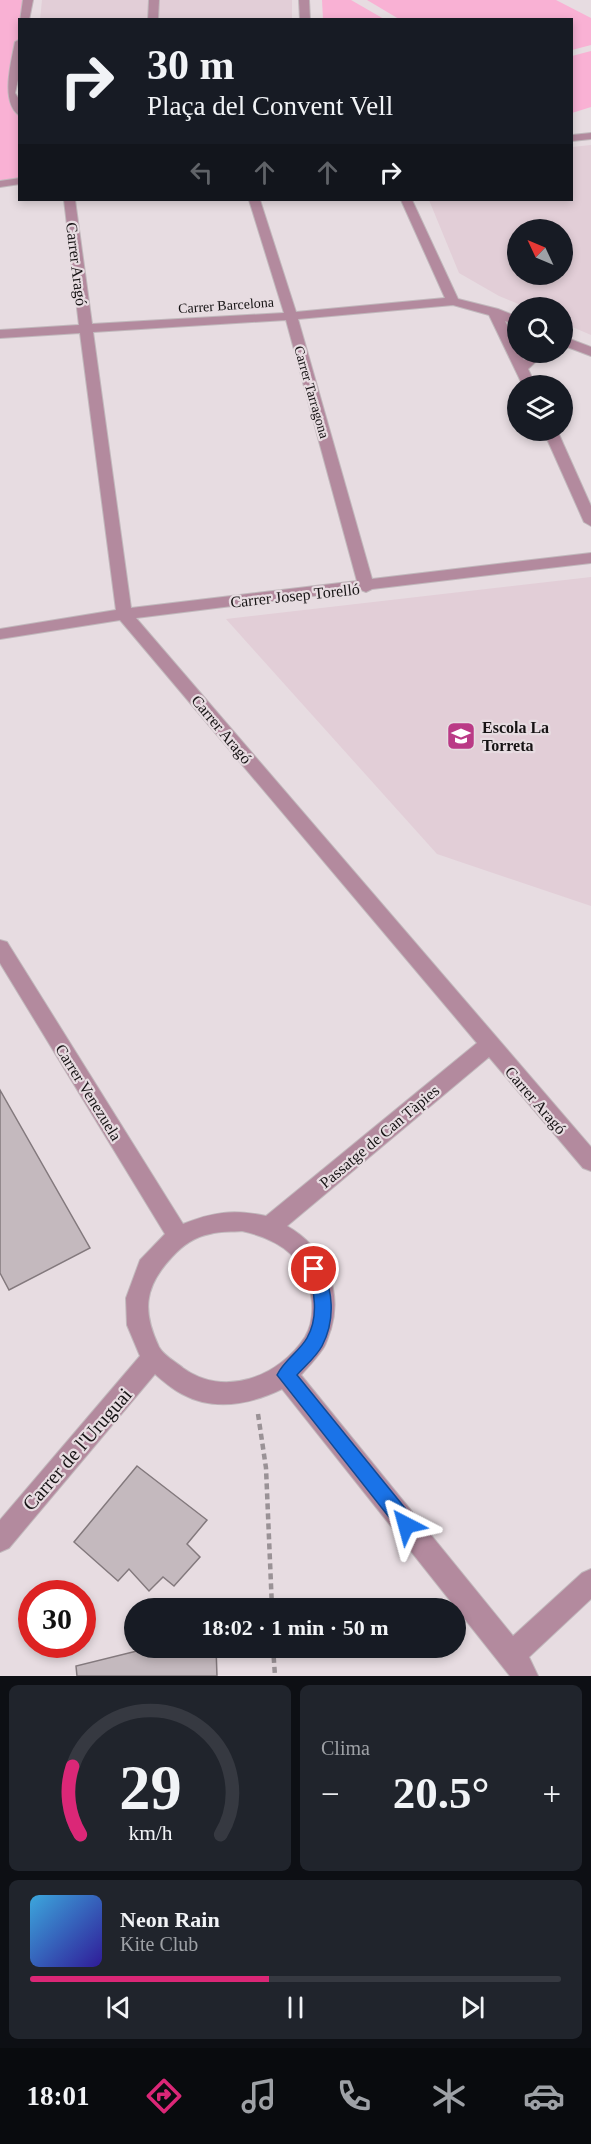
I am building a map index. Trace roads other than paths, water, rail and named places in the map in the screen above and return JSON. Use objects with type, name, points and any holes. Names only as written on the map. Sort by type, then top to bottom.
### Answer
[{"type":"street","points":[[24,18],[28,0]]},
{"type":"street","points":[[153,18],[154,0]]},
{"type":"street","points":[[304,0],[305,18]]},
{"type":"street","points":[[18,52],[10,93],[18,109]]},
{"type":"street","points":[[573,138],[591,136]]},
{"type":"street","points":[[0,184],[18,181]]},
{"type":"street","name":"Carrer Aragó","points":[[69,201],[124,614],[591,1162]]},
{"type":"street","name":"Carrer Tarragona","points":[[254,201],[291,316],[366,587]]},
{"type":"street","points":[[407,201],[453,301],[507,317]]},
{"type":"street","name":"Carrer Barcelona","points":[[0,334],[291,316],[453,301]]},
{"type":"street","points":[[494,312],[525,375]]},
{"type":"street","points":[[573,345],[591,352]]},
{"type":"street","points":[[522,368],[528,363]]},
{"type":"street","points":[[555,441],[591,522]]},
{"type":"street","name":"Carrer Josep Torelló","points":[[0,634],[124,614],[366,587],[591,558]]},
{"type":"street","name":"Carrer Venezuela","points":[[0,947],[178,1236]]},
{"type":"street","name":"Passatge de Can Tàpies","points":[[269,1227],[489,1045]]},
{"type":"street","points":[[242,1221],[269,1227],[290,1239],[308,1257],[321,1281],[324,1313],[315,1342],[286,1375],[255,1390],[223,1394],[189,1386],[153,1359],[138,1325],[137,1298],[148,1267],[178,1236],[209,1224],[242,1221]]},
{"type":"street","name":"Carrer de l'Uruguai","points":[[0,1539],[153,1359]]},
{"type":"street","points":[[286,1375],[518,1666],[591,1582]]},
{"type":"place","name":"Escola La Torreta","points":[[461,736]]}]
